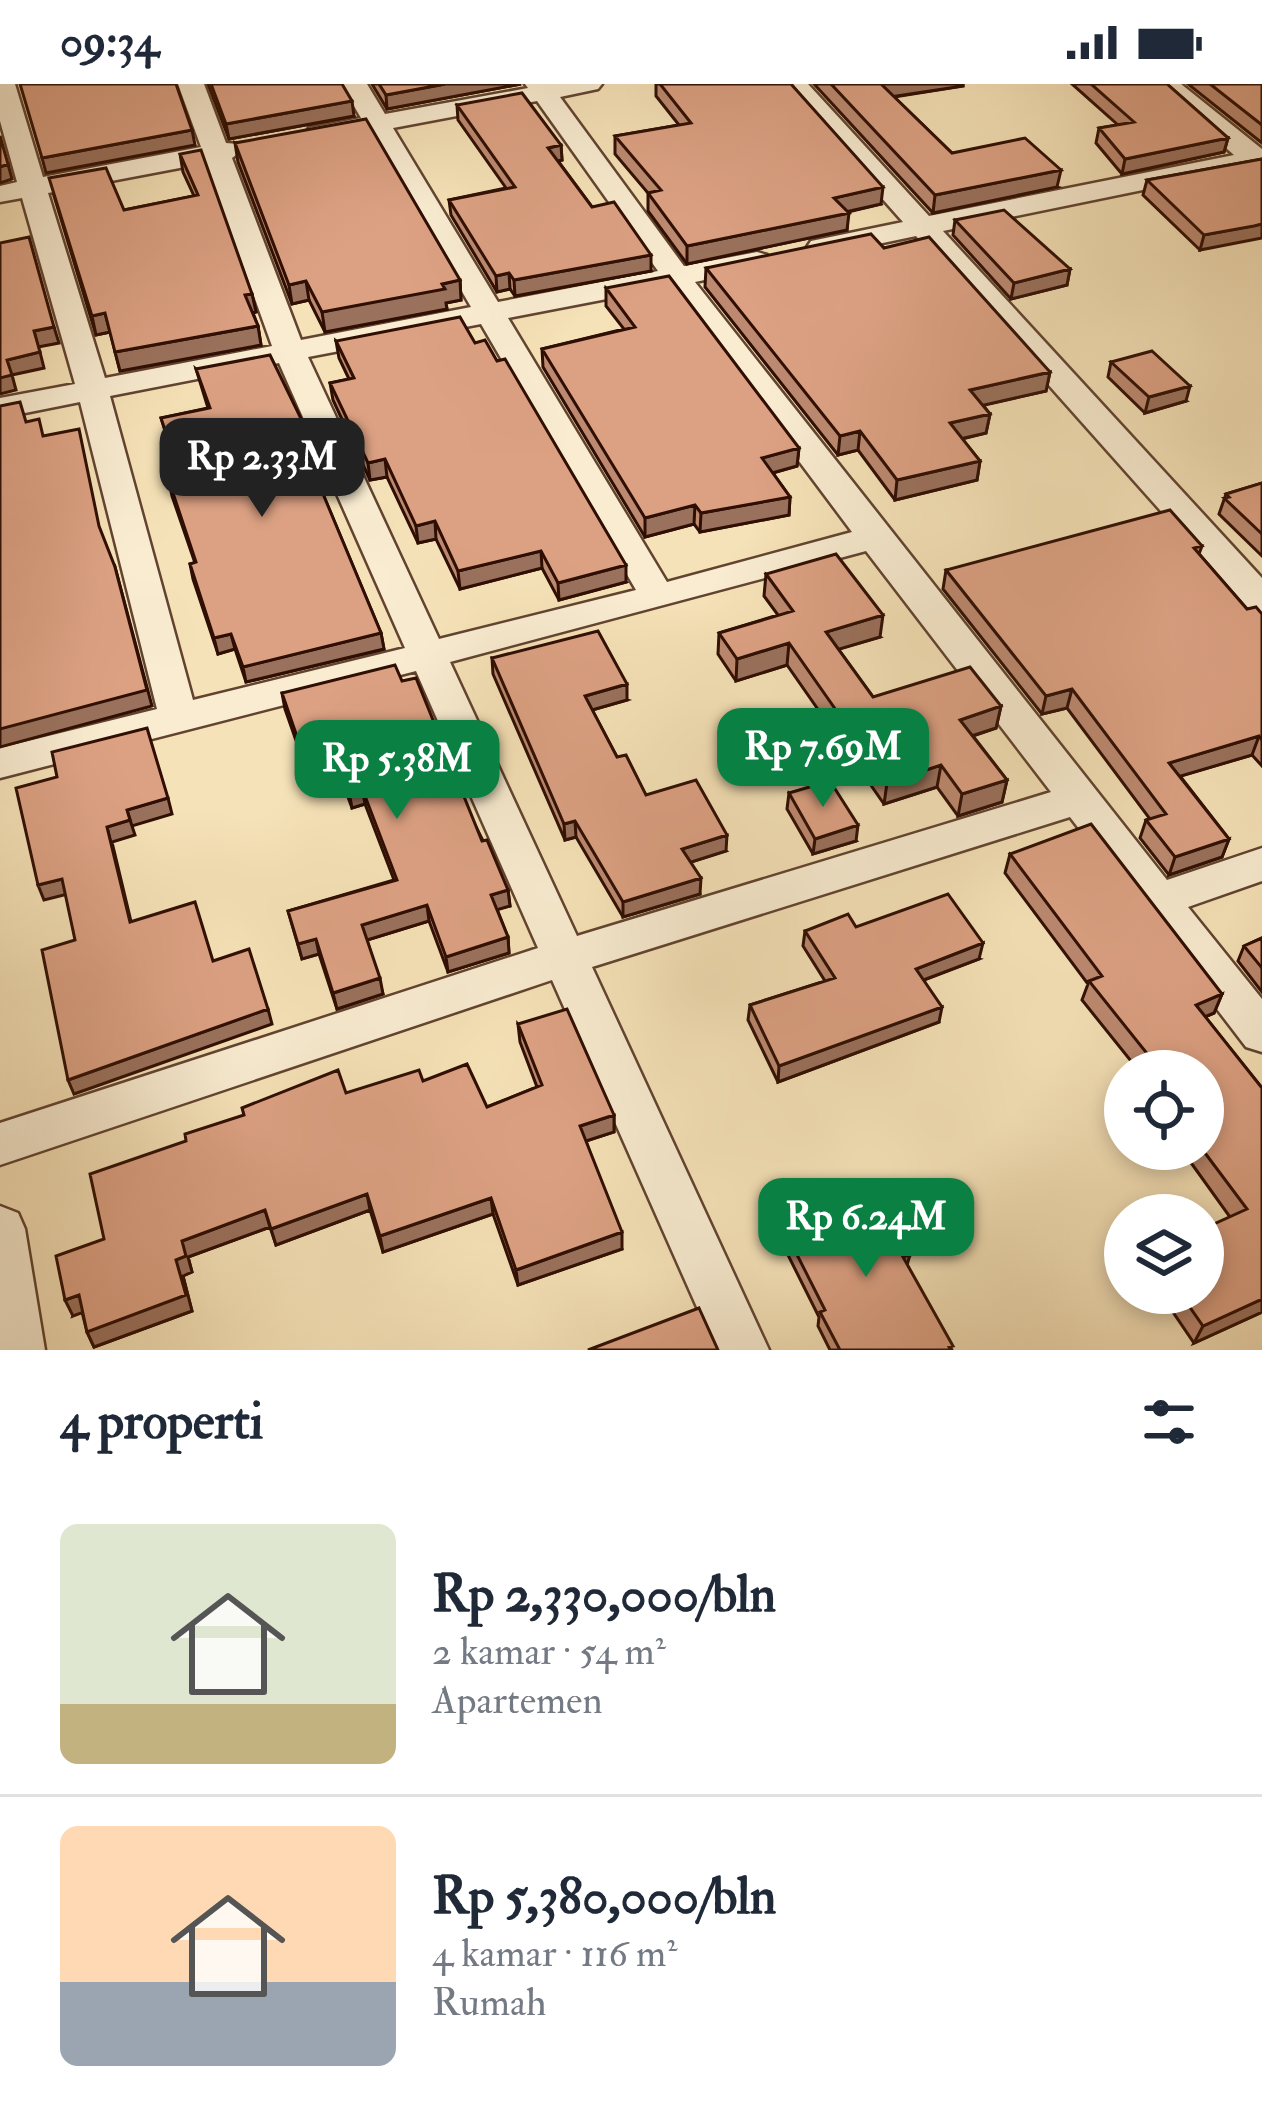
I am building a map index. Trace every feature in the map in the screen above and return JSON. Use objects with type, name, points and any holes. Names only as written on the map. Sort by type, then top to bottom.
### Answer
[{"type":"street","points":[[2,84],[15,191],[92,387],[179,719]]},
{"type":"street","points":[[191,84],[290,352],[743,1350]]},
{"type":"street","points":[[354,84],[658,598]]},
{"type":"street","points":[[15,191],[542,88],[589,84]]},
{"type":"street","points":[[794,84],[1262,601]]},
{"type":"street","points":[[1166,84],[1260,160]]},
{"type":"street","points":[[542,88],[678,279],[874,537],[1262,1034]]},
{"type":"street","points":[[0,408],[678,279],[922,225],[1260,160]]},
{"type":"street","points":[[0,763],[658,598],[874,537]]},
{"type":"street","points":[[0,1144],[567,957],[1075,800]]},
{"type":"street","points":[[1157,900],[1262,865]]},
{"type":"street","points":[[0,1229],[20,1350]]},
{"type":"building","points":[[20,84],[176,84],[192,130],[42,158]]},
{"type":"building","points":[[211,84],[342,84],[352,101],[226,124]]},
{"type":"building","points":[[379,84],[445,84],[386,95]]},
{"type":"building","points":[[660,84],[791,84],[883,187],[834,198],[849,213],[687,246],[648,193],[661,190],[615,136],[691,123]]},
{"type":"building","points":[[831,84],[881,84],[952,153],[1025,138],[1061,170],[935,195]]},
{"type":"building","points":[[1091,84],[1167,84],[1228,138],[1125,159],[1099,128],[1134,122]]},
{"type":"building","points":[[1210,84],[1262,84],[1262,125]]},
{"type":"building","points":[[522,93],[561,145],[548,148],[592,207],[614,202],[651,255],[514,280],[509,273],[496,276],[449,200],[515,187],[457,105]]},
{"type":"building","points":[[366,119],[460,280],[442,284],[445,289],[322,312],[306,281],[289,285],[235,143]]},
{"type":"building","points":[[0,136],[8,164],[0,167]]},
{"type":"building","points":[[201,150],[252,294],[245,295],[258,326],[115,352],[105,313],[92,316],[49,178],[106,168],[124,210],[198,195],[180,154]]},
{"type":"building","points":[[1262,159],[1262,224],[1254,226],[1204,235],[1147,180]]},
{"type":"building","points":[[1004,210],[1070,269],[1014,283],[955,220]]},
{"type":"building","points":[[871,234],[884,248],[929,237],[1050,372],[970,390],[990,414],[950,423],[980,461],[897,480],[860,431],[840,436],[706,268]]},
{"type":"building","points":[[29,237],[54,327],[34,331],[40,352],[7,360],[12,375],[0,378],[0,243]]},
{"type":"building","points":[[669,276],[799,448],[762,458],[790,497],[701,513],[695,505],[645,518],[542,349],[635,327],[606,288]]},
{"type":"building","points":[[460,317],[475,343],[485,340],[497,361],[505,359],[626,565],[558,583],[541,551],[458,571],[435,521],[416,526],[385,459],[368,463],[330,383],[354,378],[336,341]]},
{"type":"building","points":[[1152,351],[1190,386],[1149,397],[1111,362]]},
{"type":"building","points":[[270,355],[328,474],[316,477],[381,633],[243,667],[231,634],[214,638],[190,564],[196,562],[169,481],[181,478],[161,418],[210,408],[196,369]]},
{"type":"building","points":[[20,402],[26,422],[39,419],[43,436],[79,429],[99,526],[115,567],[147,690],[0,729],[0,406]]},
{"type":"building","points":[[1262,483],[1262,534],[1224,498]]},
{"type":"building","points":[[1170,510],[1202,546],[1194,548],[1247,609],[1256,607],[1262,614],[1262,740],[1259,736],[1169,763],[1229,839],[1175,857],[1146,820],[1166,814],[1072,689],[1046,696],[946,570]]},
{"type":"building","points":[[836,554],[883,615],[826,632],[873,697],[970,667],[1001,706],[960,720],[1007,780],[962,794],[941,765],[887,783],[789,643],[737,659],[719,633],[793,611],[766,574]]},
{"type":"building","points":[[598,631],[627,684],[585,696],[617,757],[626,755],[646,795],[696,780],[727,835],[682,849],[701,878],[623,902],[575,821],[564,824],[492,658]]},
{"type":"building","points":[[395,665],[402,681],[416,678],[482,841],[487,840],[508,890],[491,895],[508,937],[446,957],[427,905],[362,925],[380,978],[333,993],[316,939],[298,944],[288,911],[397,880],[362,788],[349,792],[332,746],[303,754],[282,693]]},
{"type":"building","points":[[147,728],[168,798],[127,810],[130,820],[107,827],[130,922],[195,902],[213,961],[249,949],[268,1009],[68,1080],[42,950],[75,940],[62,879],[38,885],[16,788],[57,777],[52,752]]},
{"type":"building","points":[[830,781],[858,825],[815,839],[789,793]]},
{"type":"building","points":[[1091,824],[1222,994],[1196,1005],[1262,1088],[1262,1299],[1203,1326],[1195,1314],[1224,1314],[1224,1219],[1247,1209],[1218,1170],[1224,1170],[1224,1050],[1144,1050],[1089,981],[1102,976],[1010,854]]},
{"type":"building","points":[[948,894],[983,943],[916,969],[942,1007],[779,1066],[750,1005],[835,978],[805,931],[848,914],[856,927]]},
{"type":"building","points":[[1262,938],[1262,968],[1244,946]]},
{"type":"building","points":[[567,1009],[614,1115],[580,1126],[622,1232],[516,1270],[491,1198],[380,1236],[367,1194],[271,1229],[265,1210],[182,1241],[186,1256],[176,1260],[186,1295],[87,1332],[79,1295],[65,1300],[56,1256],[104,1239],[90,1174],[186,1141],[185,1134],[244,1115],[242,1108],[338,1070],[346,1093],[419,1070],[423,1081],[467,1064],[487,1107],[542,1085],[518,1024]]},
{"type":"building","points":[[875,1193],[910,1255],[903,1257],[953,1346],[950,1350],[840,1350],[820,1312],[825,1310],[784,1229]]},
{"type":"building","points":[[699,1308],[718,1350],[588,1350]]}]
